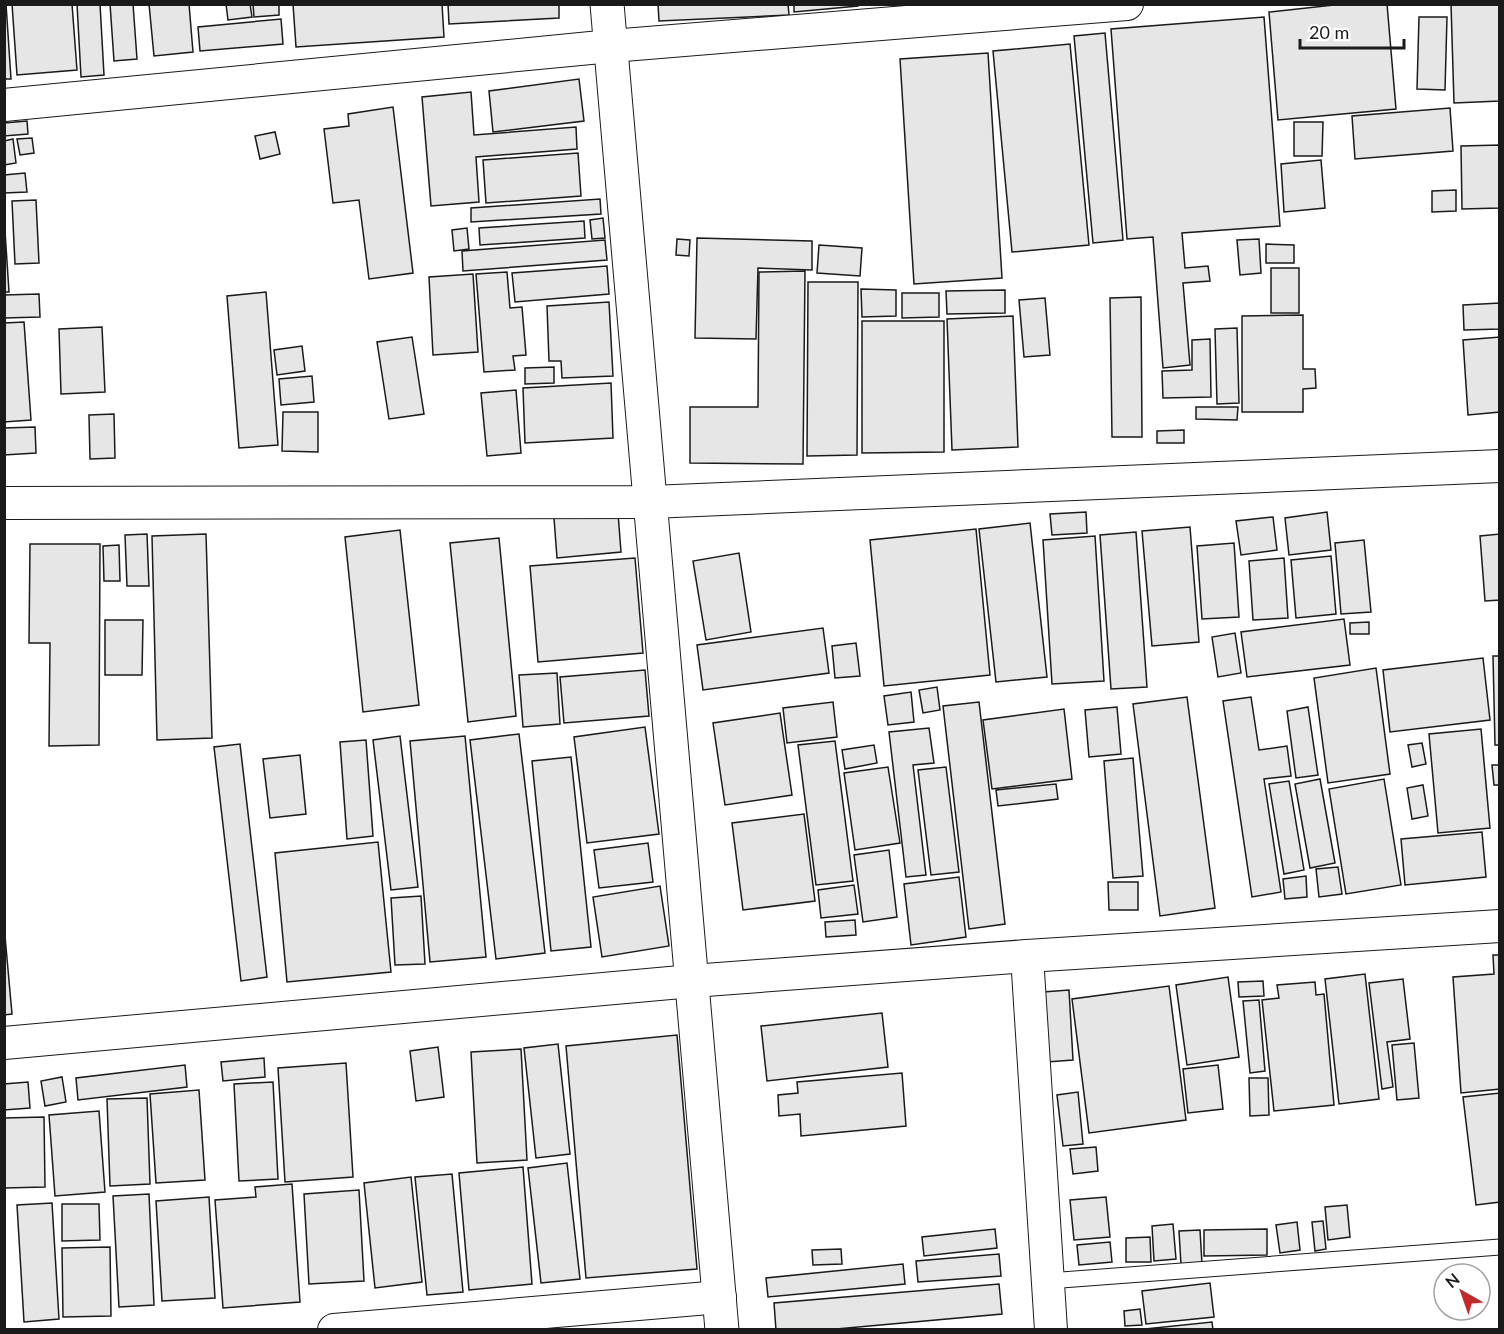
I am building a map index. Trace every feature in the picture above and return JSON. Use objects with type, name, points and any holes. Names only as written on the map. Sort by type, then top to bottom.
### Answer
[{"type":"street","points":[[607,4],[722,1329]]},
{"type":"street","points":[[4,105],[611,46],[1127,4]]},
{"type":"street","points":[[4,503],[651,502],[1500,466]]},
{"type":"street","points":[[4,1043],[692,981],[1027,956],[1500,926]]},
{"type":"street","points":[[1027,956],[1051,1329]]},
{"type":"street","points":[[334,1329],[720,1297]]},
{"type":"lane","points":[[1048,1281],[1500,1247]]},
{"type":"building","points":[[4,4],[6,4],[11,79],[4,79]]},
{"type":"building","points":[[12,4],[72,4],[77,70],[17,75]]},
{"type":"building","points":[[77,4],[100,4],[104,75],[81,77]]},
{"type":"building","points":[[110,4],[133,4],[137,59],[114,61]]},
{"type":"building","points":[[149,4],[189,4],[193,52],[154,56]]},
{"type":"building","points":[[226,4],[250,4],[252,17],[228,20]]},
{"type":"building","points":[[253,4],[279,4],[279,15],[254,17]]},
{"type":"building","points":[[293,4],[442,4],[444,37],[296,47]]},
{"type":"building","points":[[448,4],[559,4],[559,18],[449,24]]},
{"type":"building","points":[[658,4],[788,4],[789,15],[659,21]]},
{"type":"building","points":[[794,4],[858,4],[858,6],[794,12]]},
{"type":"building","points":[[1343,4],[1387,4],[1396,109],[1278,120],[1269,12]]},
{"type":"building","points":[[1451,4],[1500,4],[1500,101],[1454,103]]},
{"type":"building","points":[[1264,17],[1280,226],[1182,233],[1185,268],[1208,266],[1210,281],[1183,283],[1190,365],[1163,368],[1153,237],[1127,239],[1111,29]]},
{"type":"building","points":[[1419,17],[1447,17],[1445,90],[1417,89]]},
{"type":"building","points":[[281,19],[283,44],[200,51],[198,27]]},
{"type":"building","points":[[1105,33],[1123,240],[1093,243],[1074,36]]},
{"type":"building","points":[[1070,44],[1089,245],[1012,252],[993,51]]},
{"type":"building","points":[[988,53],[1002,278],[914,284],[900,59]]},
{"type":"building","points":[[579,79],[584,121],[493,132],[489,91]]},
{"type":"building","points":[[471,92],[474,135],[576,127],[577,149],[476,157],[479,202],[431,206],[422,97]]},
{"type":"building","points":[[393,107],[413,273],[369,279],[359,200],[333,203],[324,129],[349,126],[348,114]]},
{"type":"building","points":[[1450,108],[1453,151],[1355,159],[1352,116]]},
{"type":"building","points":[[27,121],[28,134],[4,136],[4,123]]},
{"type":"building","points":[[1294,122],[1323,122],[1322,156],[1294,156]]},
{"type":"building","points":[[275,132],[280,154],[260,159],[255,136]]},
{"type":"building","points":[[32,138],[34,153],[20,155],[17,139]]},
{"type":"building","points":[[13,139],[16,163],[4,165],[4,141]]},
{"type":"building","points":[[1500,145],[1500,208],[1462,209],[1461,146]]},
{"type":"building","points":[[578,153],[581,196],[486,203],[483,160]]},
{"type":"building","points":[[1321,160],[1325,208],[1284,212],[1281,164]]},
{"type":"building","points":[[25,173],[27,192],[4,193],[4,175]]},
{"type":"building","points":[[1456,190],[1456,211],[1432,212],[1432,191]]},
{"type":"building","points":[[600,199],[601,214],[471,222],[471,208]]},
{"type":"building","points":[[36,200],[39,263],[15,264],[12,201]]},
{"type":"building","points":[[603,218],[605,238],[592,239],[590,220]]},
{"type":"building","points":[[584,221],[585,238],[480,245],[479,228]]},
{"type":"building","points":[[467,228],[469,249],[454,251],[452,230]]},
{"type":"building","points":[[5,231],[9,292],[4,292]]},
{"type":"building","points":[[697,238],[812,241],[812,270],[758,268],[756,339],[695,338]]},
{"type":"building","points":[[677,239],[690,240],[689,256],[676,255]]},
{"type":"building","points":[[1259,239],[1261,273],[1240,275],[1237,240]]},
{"type":"building","points":[[605,240],[607,260],[463,271],[462,251]]},
{"type":"building","points":[[1266,244],[1294,245],[1294,263],[1266,263]]},
{"type":"building","points":[[819,245],[862,248],[860,276],[817,273]]},
{"type":"building","points":[[607,266],[609,294],[515,302],[512,273]]},
{"type":"building","points":[[1271,268],[1299,268],[1299,313],[1271,313]]},
{"type":"building","points":[[805,271],[803,464],[690,463],[690,407],[758,407],[759,272]]},
{"type":"building","points":[[507,272],[510,308],[522,307],[526,355],[513,356],[515,370],[484,372],[476,274]]},
{"type":"building","points":[[473,274],[478,352],[433,355],[429,277]]},
{"type":"building","points":[[808,282],[858,282],[857,455],[807,456]]},
{"type":"building","points":[[861,289],[896,290],[896,316],[862,317]]},
{"type":"building","points":[[1005,290],[1005,313],[947,314],[946,291]]},
{"type":"building","points":[[266,292],[278,445],[239,448],[227,296]]},
{"type":"building","points":[[902,293],[939,293],[939,317],[902,318]]},
{"type":"building","points":[[39,294],[40,317],[4,318],[4,295]]},
{"type":"building","points":[[1141,297],[1142,437],[1112,437],[1110,298]]},
{"type":"building","points":[[1045,298],[1050,355],[1024,357],[1019,300]]},
{"type":"building","points":[[609,302],[613,376],[562,378],[561,361],[549,361],[547,306]]},
{"type":"building","points":[[1500,303],[1500,329],[1464,330],[1463,305]]},
{"type":"building","points":[[1303,315],[1303,369],[1315,369],[1316,388],[1303,389],[1303,412],[1242,412],[1242,316]]},
{"type":"building","points":[[1013,316],[1018,447],[952,450],[947,319]]},
{"type":"building","points":[[862,321],[944,321],[944,452],[862,453]]},
{"type":"building","points":[[24,322],[31,420],[4,422],[4,323]]},
{"type":"building","points":[[102,327],[105,392],[61,394],[59,329]]},
{"type":"building","points":[[1237,328],[1239,403],[1217,404],[1215,329]]},
{"type":"building","points":[[412,337],[424,414],[389,419],[377,342]]},
{"type":"building","points":[[1500,337],[1500,412],[1468,415],[1463,340]]},
{"type":"building","points":[[1210,339],[1211,397],[1163,398],[1162,371],[1192,370],[1192,340]]},
{"type":"building","points":[[302,346],[305,371],[277,375],[274,350]]},
{"type":"building","points":[[554,367],[554,383],[525,384],[525,368]]},
{"type":"building","points":[[312,376],[314,402],[281,405],[279,379]]},
{"type":"building","points":[[611,383],[613,438],[525,443],[523,388]]},
{"type":"building","points":[[516,390],[521,453],[487,456],[481,393]]},
{"type":"building","points":[[1196,407],[1238,407],[1237,420],[1196,419]]},
{"type":"building","points":[[283,412],[318,412],[318,452],[282,451]]},
{"type":"building","points":[[114,414],[115,458],[90,459],[89,415]]},
{"type":"building","points":[[35,427],[36,453],[4,455],[4,428]]},
{"type":"building","points":[[1184,430],[1184,443],[1157,443],[1157,431]]},
{"type":"building","points":[[1086,512],[1087,533],[1052,535],[1050,514]]},
{"type":"building","points":[[1327,512],[1331,550],[1289,555],[1285,518]]},
{"type":"building","points":[[618,513],[621,552],[557,558],[554,518]]},
{"type":"building","points":[[1273,517],[1277,550],[1241,555],[1236,521]]},
{"type":"building","points":[[1030,523],[1047,677],[996,682],[979,529]]},
{"type":"building","points":[[1190,527],[1199,642],[1152,646],[1142,531]]},
{"type":"building","points":[[976,529],[990,675],[884,686],[870,540]]},
{"type":"building","points":[[400,530],[419,705],[363,712],[345,537]]},
{"type":"building","points":[[1136,532],[1147,687],[1111,689],[1100,535]]},
{"type":"building","points":[[147,534],[149,586],[127,586],[125,535]]},
{"type":"building","points":[[206,534],[212,738],[157,740],[152,536]]},
{"type":"building","points":[[1500,534],[1500,600],[1485,601],[1480,536]]},
{"type":"building","points":[[1095,536],[1104,681],[1052,684],[1043,540]]},
{"type":"building","points":[[499,538],[516,716],[468,722],[450,543]]},
{"type":"building","points":[[1364,540],[1371,612],[1341,614],[1335,543]]},
{"type":"building","points":[[1234,543],[1239,617],[1202,619],[1197,546]]},
{"type":"building","points":[[30,544],[100,544],[99,745],[49,746],[50,643],[29,643]]},
{"type":"building","points":[[119,545],[120,581],[104,581],[103,546]]},
{"type":"building","points":[[739,553],[751,632],[706,640],[693,561]]},
{"type":"building","points":[[1331,556],[1336,614],[1296,618],[1291,560]]},
{"type":"building","points":[[635,558],[643,653],[538,662],[530,566]]},
{"type":"building","points":[[1284,558],[1288,618],[1253,620],[1249,561]]},
{"type":"building","points":[[1344,619],[1350,665],[1247,677],[1241,632]]},
{"type":"building","points":[[105,620],[143,620],[142,675],[105,675]]},
{"type":"building","points":[[1369,622],[1369,634],[1350,634],[1350,623]]},
{"type":"building","points":[[823,628],[829,673],[703,690],[697,645]]},
{"type":"building","points":[[1235,633],[1241,673],[1218,677],[1212,637]]},
{"type":"building","points":[[856,643],[860,676],[835,678],[832,646]]},
{"type":"building","points":[[1493,656],[1500,656],[1500,745],[1495,745]]},
{"type":"building","points":[[1483,658],[1490,720],[1390,732],[1383,670]]},
{"type":"building","points":[[1376,668],[1390,774],[1328,783],[1314,678]]},
{"type":"building","points":[[645,670],[649,716],[564,723],[560,677]]},
{"type":"building","points":[[557,673],[560,724],[523,727],[519,675]]},
{"type":"building","points":[[937,687],[940,710],[923,713],[919,690]]},
{"type":"building","points":[[911,692],[914,722],[888,725],[884,696]]},
{"type":"building","points":[[1187,697],[1215,908],[1160,916],[1133,704]]},
{"type":"building","points":[[1251,697],[1259,750],[1287,746],[1291,776],[1264,779],[1281,892],[1252,897],[1223,701]]},
{"type":"building","points":[[833,702],[837,737],[787,743],[783,708]]},
{"type":"building","points":[[979,702],[1005,924],[969,929],[943,706]]},
{"type":"building","points":[[1117,707],[1121,754],[1089,757],[1085,710]]},
{"type":"building","points":[[1308,707],[1318,775],[1296,778],[1287,711]]},
{"type":"building","points":[[1064,709],[1072,779],[992,789],[983,720]]},
{"type":"building","points":[[780,713],[792,795],[725,805],[713,723]]},
{"type":"building","points":[[645,727],[659,834],[587,843],[574,737]]},
{"type":"building","points":[[929,728],[934,763],[913,765],[926,875],[906,877],[889,732]]},
{"type":"building","points":[[1481,729],[1490,828],[1438,833],[1429,734]]},
{"type":"building","points":[[519,734],[545,953],[496,959],[470,740]]},
{"type":"building","points":[[400,736],[418,887],[391,890],[373,740]]},
{"type":"building","points":[[465,736],[486,957],[430,962],[410,741]]},
{"type":"building","points":[[366,740],[373,836],[347,839],[340,742]]},
{"type":"building","points":[[835,741],[853,881],[816,885],[798,745]]},
{"type":"building","points":[[1422,743],[1426,764],[1412,767],[1408,745]]},
{"type":"building","points":[[240,744],[267,977],[241,981],[214,747]]},
{"type":"building","points":[[874,745],[877,763],[845,769],[842,750]]},
{"type":"building","points":[[300,755],[306,814],[270,818],[263,759]]},
{"type":"building","points":[[571,757],[591,947],[551,951],[532,761]]},
{"type":"building","points":[[1133,758],[1143,876],[1113,878],[1104,761]]},
{"type":"building","points":[[1492,765],[1500,765],[1500,785],[1494,785]]},
{"type":"building","points":[[888,767],[900,843],[855,850],[844,773]]},
{"type":"building","points":[[946,767],[959,872],[931,875],[918,770]]},
{"type":"building","points":[[1320,779],[1335,863],[1310,868],[1295,784]]},
{"type":"building","points":[[1384,779],[1401,885],[1346,894],[1329,789]]},
{"type":"building","points":[[1289,781],[1304,870],[1284,874],[1269,784]]},
{"type":"building","points":[[1056,784],[1058,799],[998,806],[996,790]]},
{"type":"building","points":[[1423,785],[1428,816],[1412,819],[1407,788]]},
{"type":"building","points":[[804,814],[815,901],[743,910],[732,823]]},
{"type":"building","points":[[1482,832],[1486,877],[1405,885],[1401,839]]},
{"type":"building","points":[[378,842],[391,972],[287,982],[275,853]]},
{"type":"building","points":[[648,843],[653,882],[599,888],[594,850]]},
{"type":"building","points":[[889,850],[897,917],[863,922],[854,855]]},
{"type":"building","points":[[1338,867],[1342,894],[1319,897],[1316,869]]},
{"type":"building","points":[[1306,876],[1307,897],[1285,899],[1283,879]]},
{"type":"building","points":[[959,877],[966,937],[911,945],[904,884]]},
{"type":"building","points":[[1108,882],[1138,882],[1138,910],[1109,910]]},
{"type":"building","points":[[854,885],[858,914],[821,918],[818,890]]},
{"type":"building","points":[[660,886],[669,946],[602,957],[593,897]]},
{"type":"building","points":[[421,896],[425,964],[395,965],[391,898]]},
{"type":"building","points":[[855,920],[856,935],[826,937],[825,922]]},
{"type":"building","points":[[4,925],[12,1014],[4,1015]]},
{"type":"building","points":[[1493,955],[1500,955],[1500,1089],[1461,1093],[1453,977],[1494,974]]},
{"type":"building","points":[[1365,974],[1379,1099],[1339,1104],[1325,979]]},
{"type":"building","points":[[1228,977],[1239,1057],[1187,1065],[1176,985]]},
{"type":"building","points":[[1403,979],[1410,1039],[1387,1042],[1393,1087],[1382,1089],[1369,983]]},
{"type":"building","points":[[1263,981],[1264,996],[1239,997],[1238,982]]},
{"type":"building","points":[[1315,982],[1316,995],[1324,994],[1334,1105],[1274,1111],[1262,1000],[1279,998],[1277,985]]},
{"type":"building","points":[[1169,986],[1186,1120],[1089,1133],[1072,999]]},
{"type":"building","points":[[1069,990],[1073,1060],[1047,1062],[1043,992]]},
{"type":"building","points":[[1259,1000],[1265,1071],[1250,1073],[1243,1001]]},
{"type":"building","points":[[882,1013],[888,1067],[767,1081],[761,1026]]},
{"type":"building","points":[[677,1035],[697,1269],[586,1278],[566,1046]]},
{"type":"building","points":[[1414,1043],[1419,1098],[1397,1100],[1392,1045]]},
{"type":"building","points":[[558,1044],[570,1154],[536,1158],[524,1048]]},
{"type":"building","points":[[438,1047],[444,1097],[416,1101],[410,1051]]},
{"type":"building","points":[[521,1049],[527,1160],[477,1163],[471,1052]]},
{"type":"building","points":[[264,1058],[265,1077],[223,1081],[221,1062]]},
{"type":"building","points":[[346,1063],[353,1177],[285,1182],[278,1068]]},
{"type":"building","points":[[185,1065],[187,1087],[78,1100],[76,1078]]},
{"type":"building","points":[[1218,1065],[1223,1109],[1188,1113],[1183,1069]]},
{"type":"building","points":[[902,1073],[906,1126],[801,1136],[800,1114],[779,1116],[778,1095],[798,1093],[797,1082]]},
{"type":"building","points":[[62,1077],[66,1102],[45,1106],[41,1081]]},
{"type":"building","points":[[1249,1078],[1268,1078],[1269,1115],[1250,1116]]},
{"type":"building","points":[[28,1082],[30,1108],[4,1110],[4,1084]]},
{"type":"building","points":[[273,1082],[278,1179],[239,1181],[234,1084]]},
{"type":"building","points":[[199,1090],[205,1180],[156,1183],[150,1094]]},
{"type":"building","points":[[1078,1092],[1083,1144],[1063,1146],[1057,1095]]},
{"type":"building","points":[[1500,1093],[1500,1202],[1476,1205],[1463,1097]]},
{"type":"building","points":[[147,1098],[150,1184],[110,1186],[107,1099]]},
{"type":"building","points":[[99,1111],[105,1192],[55,1196],[49,1115]]},
{"type":"building","points":[[44,1117],[45,1187],[4,1188],[4,1118]]},
{"type":"building","points":[[1096,1147],[1098,1171],[1073,1174],[1070,1149]]},
{"type":"building","points":[[567,1163],[580,1279],[541,1283],[528,1168]]},
{"type":"building","points":[[523,1167],[532,1284],[469,1290],[459,1173]]},
{"type":"building","points":[[452,1174],[463,1292],[427,1295],[415,1177]]},
{"type":"building","points":[[411,1177],[422,1282],[375,1288],[364,1183]]},
{"type":"building","points":[[292,1184],[300,1302],[223,1308],[215,1200],[256,1197],[255,1187]]},
{"type":"building","points":[[359,1190],[364,1281],[309,1284],[304,1194]]},
{"type":"building","points":[[149,1194],[154,1305],[119,1307],[113,1196]]},
{"type":"building","points":[[209,1197],[215,1298],[162,1301],[156,1201]]},
{"type":"building","points":[[1106,1197],[1110,1237],[1074,1240],[1070,1200]]},
{"type":"building","points":[[52,1203],[59,1319],[24,1322],[17,1205]]},
{"type":"building","points":[[62,1204],[99,1204],[100,1240],[62,1241]]},
{"type":"building","points":[[1347,1205],[1350,1237],[1328,1240],[1325,1207]]},
{"type":"building","points":[[1323,1221],[1326,1249],[1315,1251],[1312,1222]]},
{"type":"building","points":[[1297,1222],[1300,1250],[1280,1253],[1276,1225]]},
{"type":"building","points":[[1173,1224],[1176,1259],[1154,1261],[1152,1226]]},
{"type":"building","points":[[995,1229],[997,1248],[924,1256],[922,1237]]},
{"type":"building","points":[[1267,1229],[1267,1255],[1204,1256],[1204,1230]]},
{"type":"building","points":[[1200,1230],[1202,1264],[1181,1265],[1179,1231]]},
{"type":"building","points":[[1150,1237],[1151,1262],[1126,1262],[1126,1238]]},
{"type":"building","points":[[1110,1242],[1112,1262],[1079,1265],[1077,1245]]},
{"type":"building","points":[[110,1247],[111,1316],[63,1317],[62,1248]]},
{"type":"building","points":[[841,1249],[842,1264],[813,1265],[812,1250]]},
{"type":"building","points":[[999,1254],[1001,1276],[918,1282],[916,1261]]},
{"type":"building","points":[[903,1264],[905,1284],[768,1297],[766,1278]]},
{"type":"building","points":[[1210,1283],[1214,1317],[1146,1324],[1142,1291]]},
{"type":"building","points":[[999,1284],[1002,1314],[825,1330],[776,1330],[774,1303]]},
{"type":"building","points":[[1140,1309],[1142,1325],[1125,1326],[1124,1311]]},
{"type":"building","points":[[1212,1322],[1213,1330],[1135,1330]]}]
